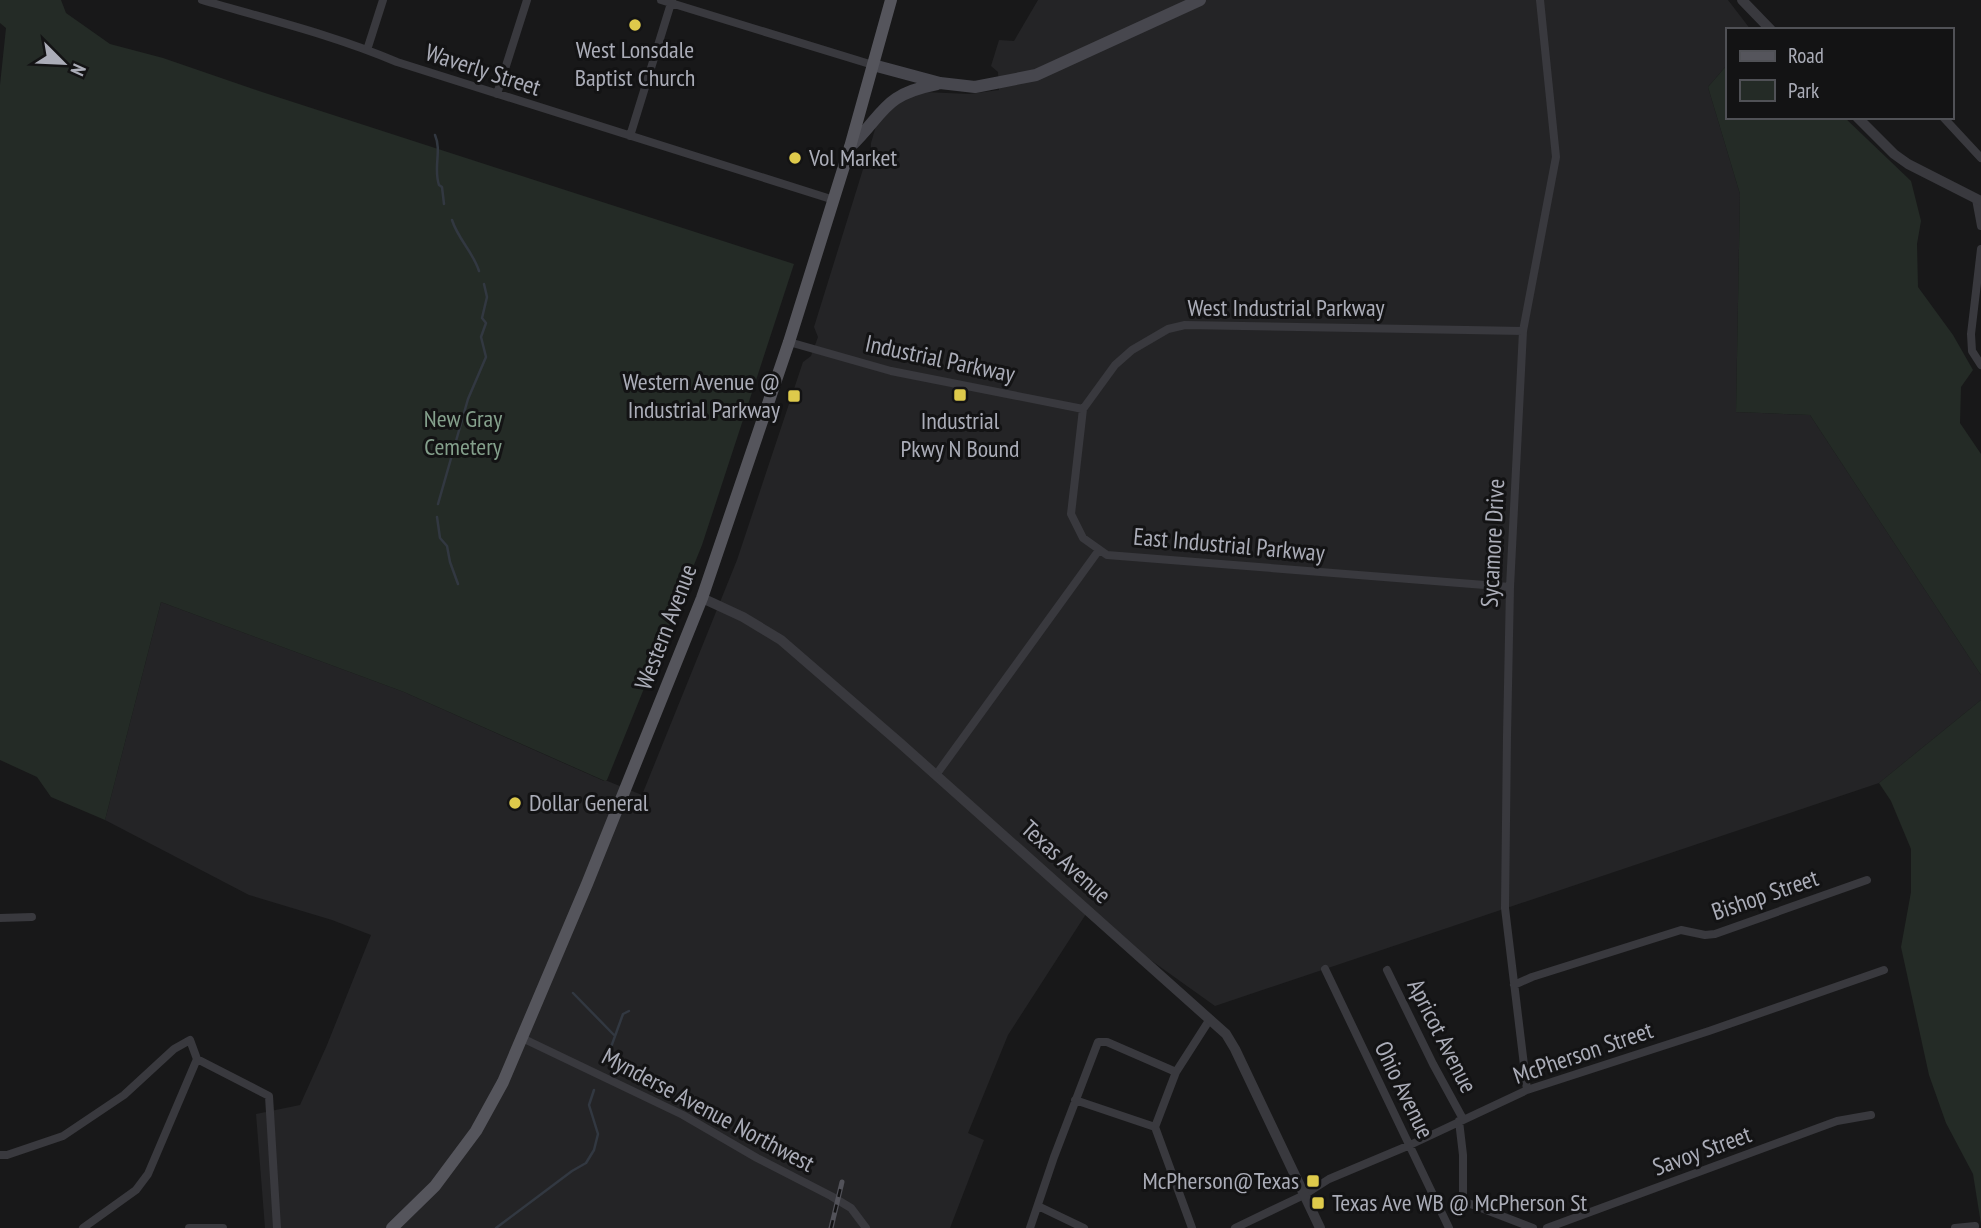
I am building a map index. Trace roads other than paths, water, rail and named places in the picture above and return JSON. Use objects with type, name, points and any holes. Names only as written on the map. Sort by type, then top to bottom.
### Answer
[{"type":"main road","name":"Western Avenue","points":[[392,1228],[450,1167],[470,1141],[503,1082],[587,884],[702,598],[834,200],[891,0]]},
{"type":"main road","points":[[873,65],[940,83],[975,87],[1036,75],[1200,0]]},
{"type":"main road","points":[[850,147],[869,129],[877,115],[892,100],[917,88],[940,83]]},
{"type":"street","name":"Waverly Street","points":[[202,0],[234,5],[397,62],[834,200]]},
{"type":"street","points":[[367,50],[383,0]]},
{"type":"street","points":[[497,94],[527,0]]},
{"type":"street","points":[[660,0],[873,65]]},
{"type":"street","name":"Sycamore Drive","points":[[1527,1090],[1505,908],[1510,587],[1523,331],[1556,157],[1540,0]]},
{"type":"street","points":[[1742,0],[1769,28]]},
{"type":"street","points":[[630,136],[672,2]]},
{"type":"street","points":[[1859,119],[1894,154],[1908,164],[1979,200],[1981,226]]},
{"type":"street","points":[[1944,119],[1981,158]]},
{"type":"street","points":[[1981,249],[1971,334],[1972,351],[1981,365]]},
{"type":"street","name":"West Industrial Parkway","points":[[1083,409],[1115,365],[1132,350],[1168,328],[1185,325],[1523,331]]},
{"type":"street","name":"Industrial Parkway","points":[[789,342],[891,371],[1083,409]]},
{"type":"street","name":"East Industrial Parkway","points":[[1083,409],[1071,514],[1083,538],[1107,555],[1510,587]]},
{"type":"street","points":[[936,775],[1100,550]]},
{"type":"street","name":"Texas Avenue","points":[[702,598],[743,617],[780,640],[936,775],[1226,1034],[1320,1228]]},
{"type":"street","name":"Bishop Street","points":[[1514,985],[1532,976],[1681,930],[1705,935],[1715,934],[1867,880]]},
{"type":"street","points":[[0,918],[32,917]]},
{"type":"street","name":"Ohio Avenue","points":[[1325,969],[1449,1228]]},
{"type":"street","name":"Apricot Avenue","points":[[1387,970],[1461,1120]]},
{"type":"street","name":"McPherson Street","points":[[1235,1228],[1304,1195],[1329,1179],[1527,1090],[1884,970]]},
{"type":"street","points":[[1192,1228],[1155,1127],[1176,1072],[1210,1019]]},
{"type":"street","name":"Mynderse Avenue Northwest","points":[[522,1038],[682,1115],[831,1196],[851,1208],[866,1228]]},
{"type":"street","points":[[0,1156],[63,1136],[124,1095],[174,1049],[190,1040],[197,1059],[269,1096],[276,1228]]},
{"type":"street","points":[[1030,1228],[1098,1042],[1107,1042],[1176,1072]]},
{"type":"street","points":[[83,1228],[136,1190],[148,1174],[197,1059]]},
{"type":"street","points":[[1075,1100],[1155,1127]]},
{"type":"street","name":"Savoy Street","points":[[1547,1228],[1837,1121],[1871,1115]]},
{"type":"street","points":[[1461,1120],[1463,1196],[1468,1203],[1533,1228]]},
{"type":"street","points":[[1038,1206],[1084,1228]]},
{"type":"street","points":[[1507,1218],[1512,1228]]},
{"type":"street","points":[[1955,1228],[1975,1226]]},
{"type":"street","points":[[189,1228],[223,1228]]},
{"type":"waterway","points":[[435,135],[438,147],[437,179],[442,187],[444,204]]},
{"type":"waterway","points":[[452,220],[479,271]]},
{"type":"waterway","points":[[438,504],[468,399],[486,357],[481,337],[486,323],[482,318],[487,297],[484,284]]},
{"type":"waterway","points":[[437,517],[440,538],[447,546],[458,584]]},
{"type":"waterway","points":[[573,993],[614,1035]]},
{"type":"waterway","points":[[606,1061],[623,1014],[629,1011]]},
{"type":"waterway","points":[[496,1228],[586,1163],[594,1150],[598,1134],[589,1105],[594,1090]]},
{"type":"railway","points":[[831,1228],[842,1182]]},
{"type":"place","name":"West Lonsdale Baptist Church","points":[[635,25]]},
{"type":"place","name":"Vol Market","points":[[795,158]]},
{"type":"place","name":"Industrial Pkwy N Bound","points":[[960,395]]},
{"type":"place","name":"Western Avenue @ Industrial Parkway","points":[[794,396]]},
{"type":"place","name":"Dollar General","points":[[515,803]]},
{"type":"place","name":"McPherson@Texas","points":[[1313,1181]]},
{"type":"place","name":"Texas Ave WB @ McPherson St","points":[[1318,1203]]},
{"type":"park label","name":"New Gray Cemetery","points":[[463,433]]}]
